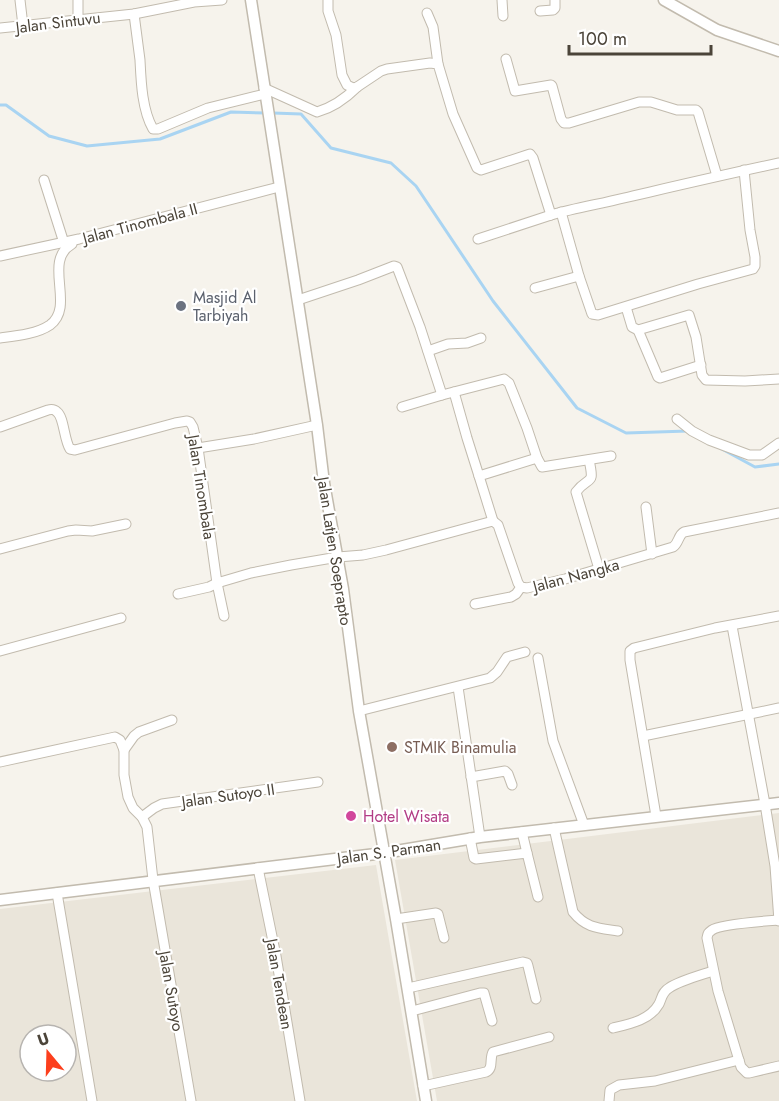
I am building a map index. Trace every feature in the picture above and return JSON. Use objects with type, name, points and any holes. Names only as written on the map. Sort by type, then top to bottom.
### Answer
[{"type":"street","points":[[20,0],[23,26]]},
{"type":"street","points":[[78,0],[78,19]]},
{"type":"street","name":"Jalan Sintuvu","points":[[0,28],[134,14],[153,5],[222,0]]},
{"type":"street","name":"Jalan Latjen Soeprapto","points":[[251,0],[326,493],[338,557],[359,711],[426,1101]]},
{"type":"street","points":[[328,0],[328,11],[336,35],[342,75],[351,87],[357,87]]},
{"type":"street","points":[[502,0],[503,16]]},
{"type":"street","points":[[540,11],[553,10],[555,0]]},
{"type":"street","points":[[664,0],[717,30],[779,51]]},
{"type":"street","points":[[427,13],[433,27],[438,64],[453,114],[477,168],[481,170],[530,154],[556,213],[593,314],[598,315],[754,268],[755,256],[744,170]]},
{"type":"street","points":[[134,14],[141,88],[153,129],[208,108],[265,92],[317,112],[342,100],[374,75],[387,69],[438,64]]},
{"type":"street","points":[[506,59],[514,92],[551,85],[564,123],[639,102],[651,102],[677,110],[696,110],[717,176]]},
{"type":"street","points":[[478,239],[556,213],[779,163]]},
{"type":"street","points":[[44,180],[64,243]]},
{"type":"street","name":"Jalan Tinombala II","points":[[0,256],[64,243],[279,187]]},
{"type":"street","points":[[0,338],[38,330],[54,321],[60,306],[60,255],[66,247],[79,239]]},
{"type":"street","points":[[297,300],[396,267],[406,288],[442,395]]},
{"type":"street","points":[[535,288],[579,276]]},
{"type":"street","points":[[626,307],[632,327],[638,330],[658,377],[701,365]]},
{"type":"street","points":[[638,330],[689,315],[696,337],[703,378],[709,381],[779,379]]},
{"type":"street","points":[[428,351],[448,344],[467,343],[481,338]]},
{"type":"street","points":[[402,407],[504,379],[507,381],[541,466],[611,456]]},
{"type":"street","name":"Jalan Nangka","points":[[454,392],[493,521],[498,525],[521,587],[527,588],[652,554],[674,546],[684,532],[779,513]]},
{"type":"street","name":"Jalan Tinombala","points":[[0,427],[48,410],[54,410],[59,414],[67,444],[70,449],[75,450],[137,432],[189,421],[193,427],[198,448],[217,583],[224,616]]},
{"type":"street","points":[[677,419],[708,440],[749,455],[762,455],[779,443]]},
{"type":"street","points":[[198,448],[317,425]]},
{"type":"street","points":[[479,476],[537,458]]},
{"type":"street","points":[[589,460],[591,479],[576,492],[599,569]]},
{"type":"street","points":[[645,507],[652,554]]},
{"type":"street","points":[[178,594],[209,587],[251,573],[386,550],[493,521]]},
{"type":"street","points":[[0,549],[68,531],[92,531],[126,524]]},
{"type":"street","points":[[475,604],[511,597],[521,587]]},
{"type":"street","points":[[656,816],[630,651],[634,648],[715,628],[779,616]]},
{"type":"street","points":[[0,651],[121,618]]},
{"type":"street","points":[[732,626],[765,804],[779,921],[714,928],[708,933],[707,938],[713,971],[741,1067],[749,1073],[779,1066]]},
{"type":"street","points":[[359,711],[490,678],[507,657],[525,652]]},
{"type":"street","points":[[538,658],[553,741],[584,825]]},
{"type":"street","points":[[458,687],[471,777],[474,858],[527,852]]},
{"type":"street","points":[[643,736],[779,708]]},
{"type":"street","points":[[124,750],[139,732],[172,720]]},
{"type":"street","points":[[0,762],[115,737],[120,740],[124,750]]},
{"type":"street","name":"Jalan Sutoyo","points":[[124,750],[124,775],[128,797],[133,808],[142,817],[149,834],[153,880],[191,1101]]},
{"type":"street","points":[[471,777],[505,771],[512,785]]},
{"type":"street","name":"Jalan Sutoyo II","points":[[142,817],[162,804],[318,782]]},
{"type":"street","name":"Jalan S. Parman","points":[[0,900],[384,853],[522,832],[779,802]]},
{"type":"street","points":[[554,828],[573,912],[581,921],[590,926],[618,931]]},
{"type":"street","points":[[522,832],[538,897]]},
{"type":"street","name":"Jalan Tendean","points":[[258,868],[276,956],[300,1101]]},
{"type":"street","points":[[57,893],[92,1101]]},
{"type":"street","points":[[396,919],[436,913],[444,938]]},
{"type":"street","points":[[408,988],[523,962],[527,963],[536,999]]},
{"type":"street","points":[[613,1028],[633,1024],[646,1016],[658,1005],[662,995],[669,987],[713,971]]},
{"type":"street","points":[[412,1011],[484,993],[492,1021]]},
{"type":"street","points":[[423,1086],[486,1072],[489,1070],[494,1052],[549,1037]]},
{"type":"street","points":[[609,1101],[610,1090],[619,1085],[655,1081],[739,1060]]},
{"type":"shaded area","points":[[779,813],[779,1101],[437,1101],[395,860]]},
{"type":"shaded area","points":[[376,865],[417,1101],[0,1101],[0,909]]},
{"type":"waterway","points":[[0,105],[6,105],[49,136],[87,146],[160,139],[231,112],[266,113]]},
{"type":"waterway","points":[[273,113],[301,114],[331,148],[391,163],[416,186],[493,301],[577,408],[626,433],[688,431]]},
{"type":"waterway","points":[[720,448],[755,467],[779,464]]},
{"type":"place","name":"Masjid Al Tarbiyah","points":[[181,306]]},
{"type":"place","name":"STMIK Binamulia","points":[[392,747]]},
{"type":"place","name":"Hotel Wisata","points":[[351,816]]}]
